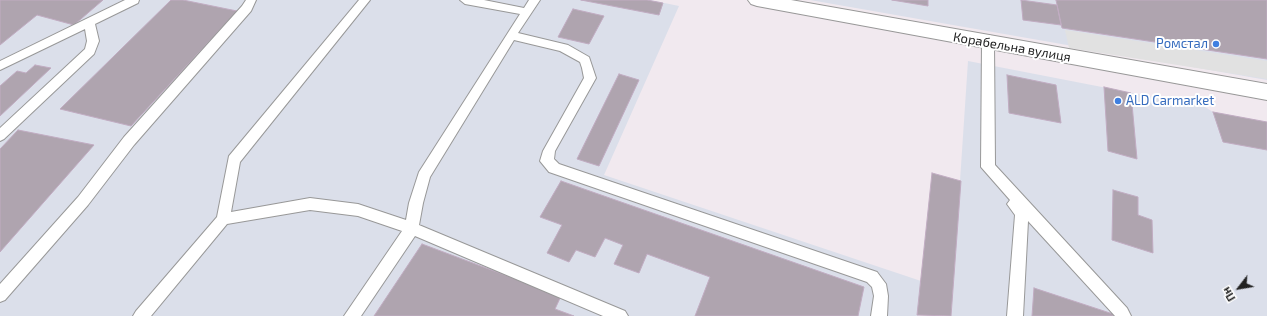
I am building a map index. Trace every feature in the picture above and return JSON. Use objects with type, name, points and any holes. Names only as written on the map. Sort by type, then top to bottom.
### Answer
[{"type":"street","name":"Корабельна вулиця","points":[[757,0],[988,43],[1267,92]]},
{"type":"lane","points":[[0,66],[134,0]]},
{"type":"lane","points":[[0,295],[83,202],[129,141],[247,8],[251,0]]},
{"type":"lane","points":[[141,316],[223,219],[234,160],[365,0]]},
{"type":"lane","points":[[465,0],[527,12]]},
{"type":"lane","points":[[352,316],[412,228],[416,203],[424,176],[511,35],[535,0]]},
{"type":"lane","points":[[0,136],[90,51],[93,41],[89,22]]},
{"type":"lane","points":[[511,35],[564,48],[585,60],[588,68],[590,78],[549,151],[547,161],[554,168],[872,277],[879,284],[881,296],[879,316]]},
{"type":"lane","points":[[988,43],[988,175],[1022,213],[1015,316]]},
{"type":"lane","points":[[988,168],[1122,313],[1123,316]]},
{"type":"lane","points":[[223,219],[310,204],[358,210],[412,228],[620,316]]},
{"type":"shaded area","points":[[0,0],[650,0],[679,6],[604,175],[921,281],[917,315],[919,316],[0,316]]},
{"type":"shaded area","points":[[810,0],[1267,0],[1267,80]]},
{"type":"shaded area","points":[[1065,30],[1267,61],[1267,79],[1069,48]]},
{"type":"shaded area","points":[[968,61],[1205,107],[1213,112],[1267,122],[1267,316],[951,316]]},
{"type":"building","points":[[0,0],[103,0],[74,25],[37,15],[0,45]]},
{"type":"building","points":[[171,0],[183,0],[237,11],[131,126],[60,109]]},
{"type":"building","points":[[581,0],[647,0],[663,3],[659,15]]},
{"type":"building","points":[[892,0],[928,0],[928,6]]},
{"type":"building","points":[[1021,0],[1057,5],[1061,25],[1023,20]]},
{"type":"building","name":"Ромстал","points":[[1056,0],[1267,0],[1267,59],[1062,28]]},
{"type":"building","points":[[573,9],[604,16],[589,44],[558,37]]},
{"type":"building","points":[[35,65],[51,68],[0,116],[0,86],[17,71],[26,73]]},
{"type":"building","points":[[619,74],[639,80],[599,166],[577,159]]},
{"type":"building","points":[[1007,75],[1056,85],[1061,123],[1009,113]]},
{"type":"building","points":[[1104,87],[1131,93],[1137,159],[1108,151]]},
{"type":"building","points":[[1213,112],[1267,122],[1267,150],[1223,142]]},
{"type":"building","points":[[18,130],[94,145],[0,252],[0,149]]},
{"type":"building","points":[[932,173],[961,181],[951,316],[917,315]]},
{"type":"building","points":[[561,181],[864,287],[858,316],[695,316],[710,277],[647,254],[639,273],[614,264],[623,245],[605,238],[595,257],[576,250],[569,262],[547,253],[562,225],[540,217]]},
{"type":"building","points":[[1113,190],[1138,197],[1138,215],[1152,220],[1153,253],[1112,240]]},
{"type":"building","points":[[422,244],[561,296],[555,309],[574,316],[374,316]]},
{"type":"building","points":[[1034,288],[1113,314],[1113,316],[1032,316]]},
{"type":"place","name":"Ромстал","points":[[1216,44]]},
{"type":"place","name":"ALD Carmarket","points":[[1118,101]]}]
